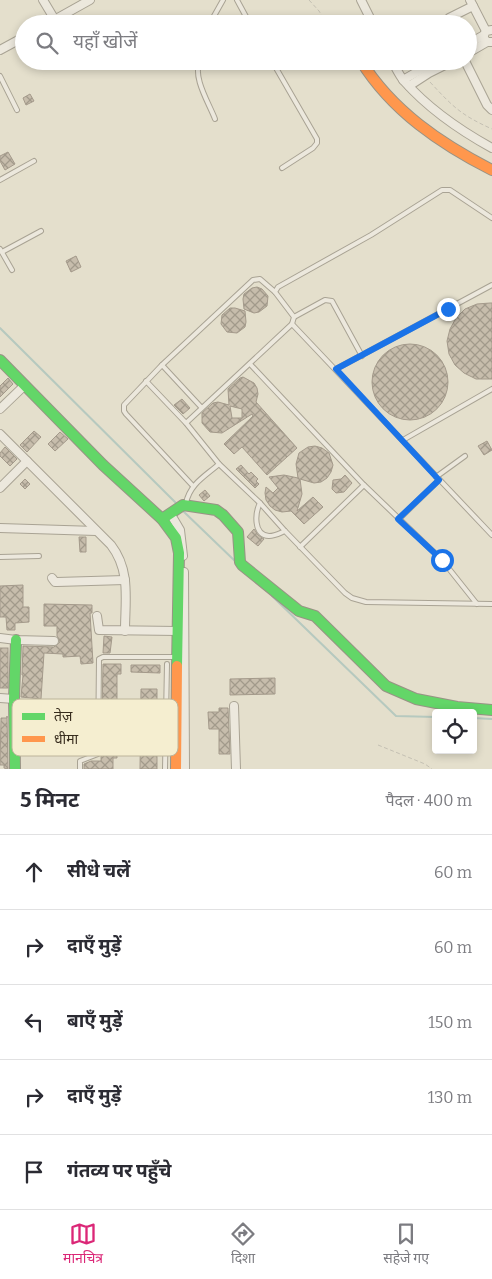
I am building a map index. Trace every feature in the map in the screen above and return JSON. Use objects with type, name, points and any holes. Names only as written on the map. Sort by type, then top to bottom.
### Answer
[{"type":"street","points":[[43,0],[52,15]]},
{"type":"street","points":[[64,15],[90,0]]},
{"type":"street","points":[[361,0],[368,15]]},
{"type":"street","points":[[454,15],[472,3],[488,36],[477,45]]},
{"type":"street","points":[[0,50],[15,41]]},
{"type":"street","points":[[368,70],[388,97],[439,140],[492,170]]},
{"type":"street","points":[[397,70],[403,80],[425,101],[459,128],[492,148]]},
{"type":"street","points":[[403,80],[420,70]]},
{"type":"street","points":[[409,86],[436,70]]},
{"type":"street","points":[[469,70],[487,105],[492,110]]},
{"type":"street","points":[[0,360],[103,465],[175,510],[216,510],[223,515],[238,532],[239,559],[242,565],[289,604],[299,611],[318,619],[386,686],[416,699],[457,707],[492,710]]},
{"type":"street","points":[[0,408],[25,385]]},
{"type":"street","points":[[0,434],[118,555],[124,568],[125,630]]},
{"type":"street","points":[[0,488],[26,461]]},
{"type":"street","points":[[175,510],[176,538],[179,553],[177,699]]},
{"type":"street","points":[[175,510],[183,550],[185,769]]},
{"type":"street","points":[[0,528],[96,531]]},
{"type":"street","points":[[52,578],[55,582],[125,580]]},
{"type":"street","points":[[97,616],[99,630],[178,631]]},
{"type":"street","points":[[0,638],[54,641]]},
{"type":"street","points":[[0,698],[14,699],[16,640]]},
{"type":"street","points":[[234,706],[236,769]]},
{"type":"street","points":[[15,756],[15,769]]},
{"type":"street","points":[[176,756],[176,769]]},
{"type":"lane","points":[[215,15],[223,0]]},
{"type":"lane","points":[[237,0],[245,15]]},
{"type":"lane","points":[[198,70],[197,76],[215,119]]},
{"type":"lane","points":[[277,70],[317,139],[317,143],[313,148],[282,168]]},
{"type":"lane","points":[[0,76],[17,110]]},
{"type":"lane","points":[[0,180],[34,160]]},
{"type":"lane","points":[[275,292],[278,287],[371,235],[442,190],[450,190],[492,218]]},
{"type":"lane","points":[[12,270],[1,250],[41,231]]},
{"type":"lane","points":[[194,486],[124,411],[124,405],[162,365],[253,280],[260,279],[275,292],[294,317]]},
{"type":"lane","points":[[336,369],[492,285]]},
{"type":"lane","points":[[186,423],[292,324],[294,317],[325,300],[332,301],[362,356]]},
{"type":"lane","points":[[292,324],[492,535]]},
{"type":"lane","points":[[250,364],[364,485],[442,560],[478,604]]},
{"type":"lane","points":[[162,365],[201,408]]},
{"type":"lane","points":[[146,381],[186,423],[219,464],[260,503],[300,547],[352,598],[360,601],[492,604]]},
{"type":"lane","points":[[403,440],[492,389]]},
{"type":"lane","points":[[398,519],[438,478],[465,456]]},
{"type":"lane","points":[[175,510],[194,486],[219,464]]},
{"type":"lane","points":[[300,547],[364,485]]},
{"type":"lane","points":[[260,503],[256,513],[259,528],[265,535],[269,536],[285,531]]},
{"type":"lane","points":[[0,557],[39,556]]},
{"type":"lane","points":[[99,699],[99,659],[177,657]]},
{"type":"lane","points":[[166,699],[167,664]]},
{"type":"lane","points":[[80,769],[80,760],[92,756]]},
{"type":"lane","points":[[165,756],[165,769]]},
{"type":"path","points":[[309,0],[322,15]]},
{"type":"path","points":[[425,76],[452,106],[462,114],[492,128]]},
{"type":"path","points":[[378,745],[425,764],[432,769]]},
{"type":"building","points":[[30,94],[34,101],[26,105],[23,98]]},
{"type":"building","points":[[8,152],[15,164],[5,170],[0,161],[0,156]]},
{"type":"building","points":[[76,256],[81,267],[71,272],[66,261]]},
{"type":"building","points":[[257,287],[262,289],[268,296],[267,306],[254,313],[244,309],[243,299],[244,294]]},
{"type":"building","points":[[492,303],[492,379],[476,379],[464,373],[455,365],[449,354],[447,341],[450,329],[456,318],[465,309],[477,304]]},
{"type":"building","points":[[230,308],[245,311],[245,327],[237,333],[227,332],[221,324],[222,315]]},
{"type":"building","points":[[410,344],[425,347],[437,355],[445,367],[448,382],[445,397],[437,409],[425,417],[410,420],[395,417],[383,409],[375,397],[372,382],[375,367],[383,355],[395,347]]},
{"type":"building","points":[[243,377],[254,383],[258,394],[256,402],[297,448],[267,475],[242,447],[234,454],[224,444],[253,416],[252,414],[222,433],[210,432],[202,423],[202,413],[213,403],[218,402],[229,405],[228,389]],"holes":[[[230,406],[242,409],[242,418],[232,418]]]},
{"type":"building","points":[[8,378],[13,384],[0,397],[0,386]]},
{"type":"building","points":[[182,399],[190,408],[183,414],[174,405]]},
{"type":"building","points":[[34,431],[41,437],[27,452],[20,445]]},
{"type":"building","points":[[60,432],[68,439],[55,451],[48,444]]},
{"type":"building","points":[[487,441],[492,450],[484,455],[478,446]]},
{"type":"building","points":[[315,446],[329,453],[333,465],[327,478],[321,482],[314,483],[300,479],[302,494],[297,511],[313,497],[323,507],[304,524],[291,511],[282,512],[275,510],[266,500],[265,493],[266,487],[273,493],[278,488],[269,477],[284,475],[298,478],[296,464],[299,453],[308,447]]},
{"type":"building","points":[[5,447],[17,459],[10,466],[0,456]]},
{"type":"building","points":[[241,465],[249,474],[251,472],[258,479],[256,481],[259,484],[255,488],[236,469]]},
{"type":"building","points":[[345,475],[352,483],[344,492],[336,493],[332,489],[333,480],[341,479]]},
{"type":"building","points":[[25,479],[30,484],[25,489],[20,484]]},
{"type":"building","points":[[205,490],[210,496],[204,501],[199,495]]},
{"type":"building","points":[[254,529],[264,539],[258,546],[247,537]]},
{"type":"building","points":[[79,537],[86,537],[86,552],[80,552]]},
{"type":"building","points":[[23,585],[23,607],[29,607],[29,622],[15,623],[15,630],[7,630],[6,617],[0,617],[0,586]]},
{"type":"building","points":[[44,604],[92,605],[92,613],[90,613],[93,663],[81,664],[80,656],[63,657],[63,654],[44,653],[41,699],[21,697],[23,646],[54,647],[60,642],[57,636],[57,626],[44,626]]},
{"type":"building","points":[[104,636],[112,637],[110,653],[103,653]]},
{"type":"building","points":[[0,648],[8,648],[8,688],[0,688]]},
{"type":"building","points":[[103,664],[121,664],[121,674],[117,674],[117,699],[102,699]]},
{"type":"building","points":[[131,665],[160,665],[160,673],[131,672]]},
{"type":"building","points":[[275,678],[275,694],[230,695],[230,679]]},
{"type":"building","points":[[141,689],[157,689],[157,699],[141,699]]},
{"type":"building","points":[[219,708],[228,708],[230,754],[219,754],[219,729],[209,729],[208,712],[219,712]]},
{"type":"building","points":[[7,716],[8,769],[4,768],[4,765],[0,765],[1,718],[7,718]]},
{"type":"building","points":[[101,756],[117,756],[117,758],[113,758],[113,769],[84,769],[84,764],[91,761],[101,761]]},
{"type":"building","points":[[140,756],[157,756],[157,769],[140,769]]},
{"type":"waterway","points":[[0,328],[177,504]]},
{"type":"waterway","points":[[182,510],[236,562]]},
{"type":"waterway","points":[[272,596],[396,716],[432,717]]},
{"type":"waterway","points":[[477,718],[492,719]]},
{"type":"traffic: fast","points":[[0,360],[103,465],[162,519],[176,538],[179,553],[177,666]]},
{"type":"traffic: fast","points":[[162,519],[183,505],[216,510],[238,532],[240,562],[242,565],[299,611],[315,616],[386,686],[416,699],[457,707],[492,710]]},
{"type":"traffic: fast","points":[[14,699],[16,640]]},
{"type":"traffic: fast","points":[[15,756],[15,769]]},
{"type":"traffic: slow","points":[[367,70],[387,95],[419,124],[454,149],[492,170]]},
{"type":"traffic: slow","points":[[177,666],[177,699]]},
{"type":"traffic: slow","points":[[176,756],[176,769]]},
{"type":"route","points":[[442,560],[398,519],[439,480],[336,369],[448,309]]}]
